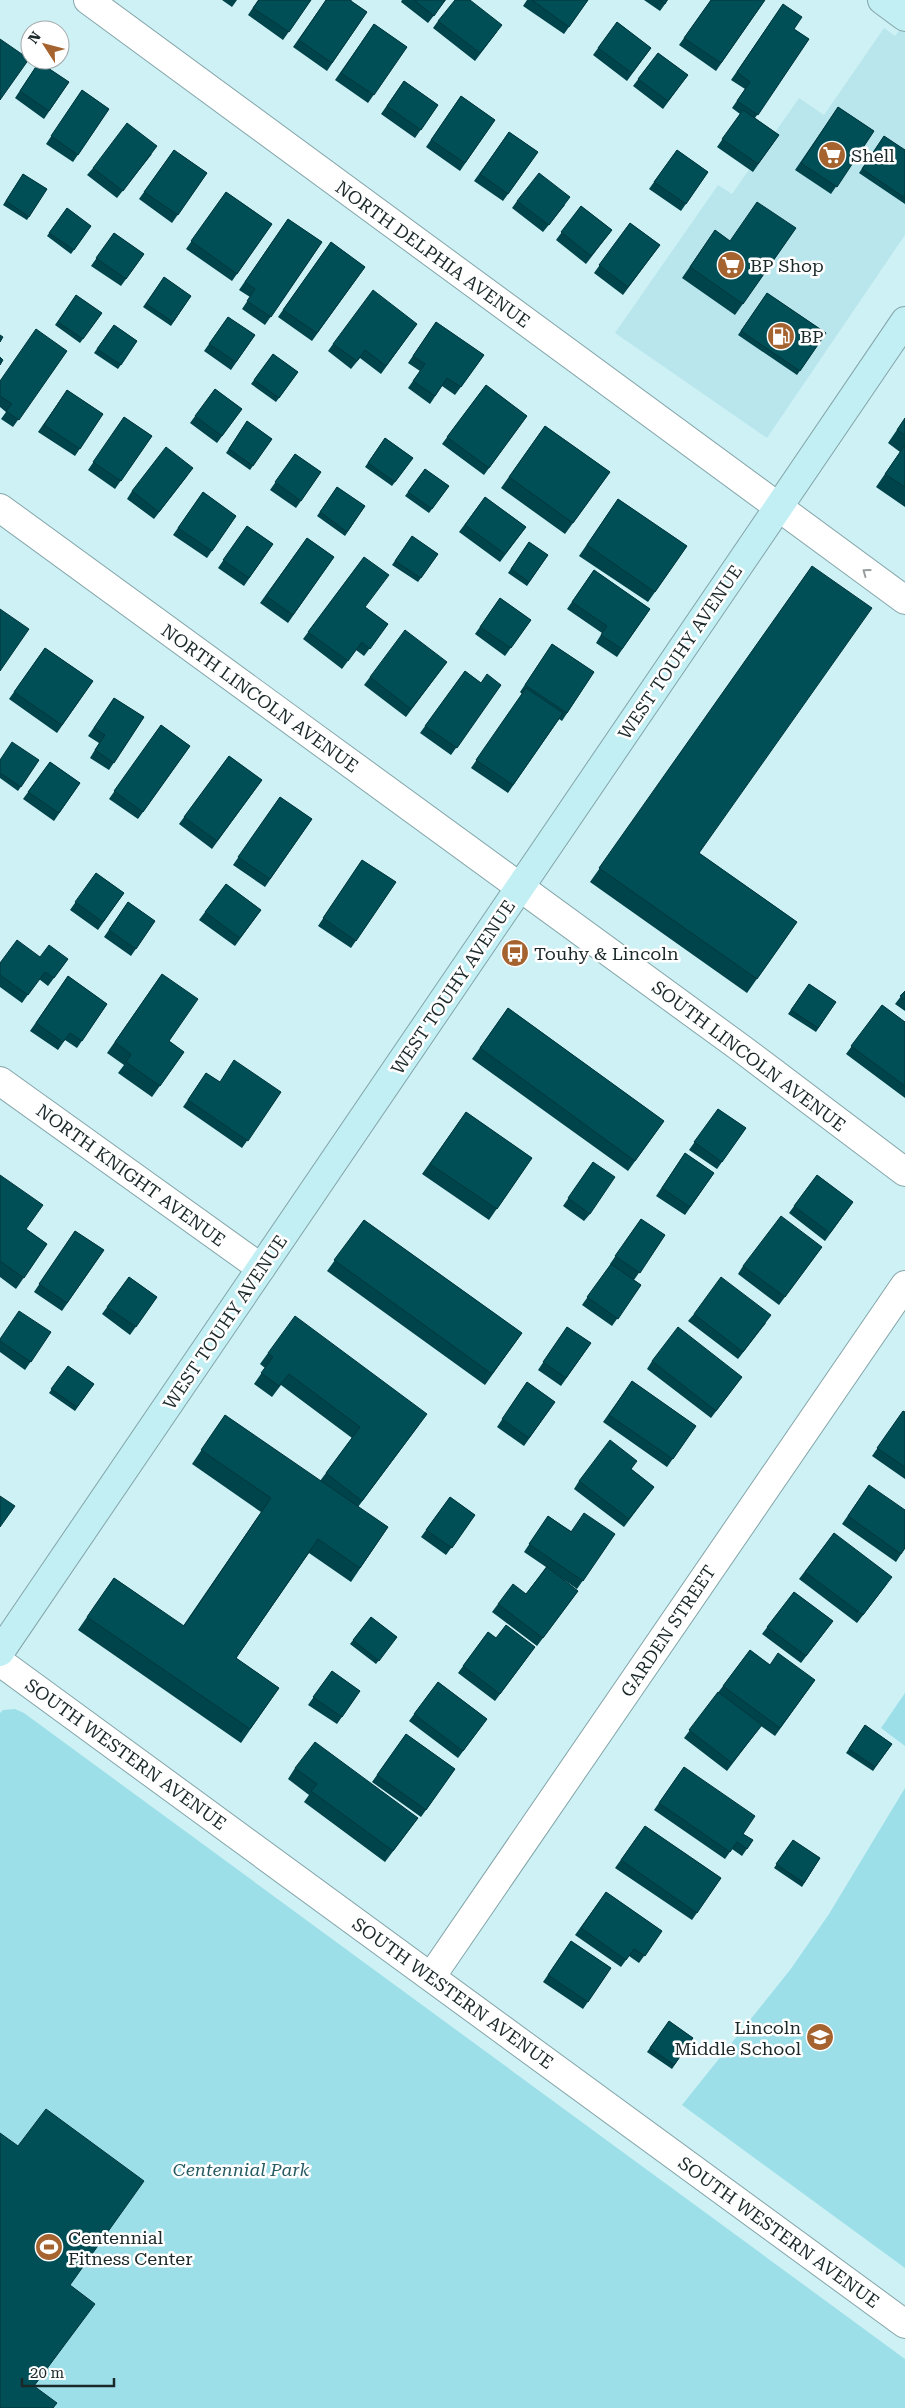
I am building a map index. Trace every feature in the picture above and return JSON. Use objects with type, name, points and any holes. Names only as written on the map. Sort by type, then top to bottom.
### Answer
[{"type":"main road","points":[[882,0],[905,16]]},
{"type":"main road","name":"WEST TOUHY AVENUE","points":[[0,1652],[905,321]]},
{"type":"street","name":"NORTH DELPHIA AVENUE","points":[[88,0],[905,600]]},
{"type":"street","name":"NORTH LINCOLN AVENUE","points":[[0,508],[520,888]]},
{"type":"street","name":"SOUTH LINCOLN AVENUE","points":[[520,888],[742,1048],[905,1172]]},
{"type":"street","name":"NORTH KNIGHT AVENUE","points":[[0,1081],[261,1268]]},
{"type":"street","name":"GARDEN STREET","points":[[431,1976],[905,1285]]},
{"type":"street","name":"SOUTH WESTERN AVENUE","points":[[0,1662],[905,2324]]},
{"type":"shaded area","points":[[905,22],[905,235],[767,438],[615,333],[718,185],[732,194],[799,98],[824,115],[884,28],[895,36]]},
{"type":"green space","points":[[905,1693],[905,1746],[881,1728]]},
{"type":"green space","name":"Centennial Park","points":[[15,1709],[24,1713],[905,2359],[905,2408],[0,2408],[0,1713],[3,1710]]},
{"type":"green space","name":"Lincoln Middle School","points":[[905,1788],[905,2268],[682,2105],[790,1970],[829,1914]]},
{"type":"building","points":[[259,0],[311,0],[289,32],[253,8]]},
{"type":"building","points":[[326,0],[351,0],[367,12],[332,63],[299,40]]},
{"type":"building","points":[[414,0],[445,0],[434,16]]},
{"type":"building","points":[[455,0],[470,0],[502,25],[480,53],[438,21]]},
{"type":"building","points":[[532,0],[588,0],[569,27]]},
{"type":"building","points":[[711,0],[765,0],[721,63],[684,38]]},
{"type":"building","points":[[783,4],[802,17],[794,29],[809,39],[758,115],[737,101],[750,82],[737,72]]},
{"type":"building","points":[[617,22],[651,48],[632,73],[598,48]]},
{"type":"building","points":[[374,24],[407,47],[374,95],[341,73]]},
{"type":"building","points":[[0,39],[20,53],[21,70],[0,100]]},
{"type":"building","points":[[658,53],[688,75],[668,101],[638,79]]},
{"type":"building","points":[[34,70],[51,70],[69,82],[49,111],[20,91]]},
{"type":"building","points":[[404,81],[438,105],[421,130],[387,106]]},
{"type":"building","points":[[82,90],[109,109],[78,155],[51,136]]},
{"type":"building","points":[[461,96],[495,120],[465,163],[431,140]]},
{"type":"building","name":"Shell","points":[[838,107],[874,131],[837,187],[801,163]]},
{"type":"building","points":[[743,110],[779,135],[758,164],[722,139]]},
{"type":"building","points":[[127,123],[157,146],[123,191],[93,168]]},
{"type":"building","points":[[509,132],[538,152],[508,194],[480,174]]},
{"type":"building","name":"Shell","points":[[884,136],[905,150],[905,198],[862,169]]},
{"type":"building","points":[[174,150],[207,173],[178,215],[144,192]]},
{"type":"building","points":[[677,150],[708,172],[686,204],[654,182]]},
{"type":"building","points":[[539,173],[570,197],[549,225],[517,201]]},
{"type":"building","points":[[23,174],[47,189],[29,217],[6,201]]},
{"type":"building","points":[[226,192],[272,224],[237,274],[191,241]]},
{"type":"building","name":"BP Shop","points":[[757,202],[796,228],[743,304],[690,267],[715,230],[730,241]]},
{"type":"building","points":[[581,206],[612,230],[591,256],[561,232]]},
{"type":"building","points":[[67,208],[91,226],[74,250],[49,233]]},
{"type":"building","points":[[288,219],[322,242],[271,317],[247,301],[255,289],[245,282]]},
{"type":"building","points":[[630,223],[660,245],[628,287],[599,265]]},
{"type":"building","points":[[114,233],[144,254],[126,279],[96,258]]},
{"type":"building","points":[[331,242],[365,267],[317,333],[283,310]]},
{"type":"building","points":[[164,277],[191,296],[173,322],[146,304]]},
{"type":"building","points":[[373,290],[417,324],[386,366],[365,350],[357,361],[333,344]]},
{"type":"building","name":"BP","points":[[767,293],[826,333],[800,371],[741,331]]},
{"type":"building","points":[[76,295],[102,313],[83,339],[58,322]]},
{"type":"building","points":[[228,317],[255,335],[236,362],[209,344]]},
{"type":"building","points":[[436,322],[484,355],[461,387],[447,378],[435,396],[413,381],[425,364],[413,356]]},
{"type":"building","points":[[114,325],[137,341],[121,365],[97,349]]},
{"type":"building","points":[[36,329],[67,351],[19,420],[6,411],[12,404],[0,396],[0,381]]},
{"type":"building","points":[[273,354],[298,372],[279,398],[254,380]]},
{"type":"building","points":[[486,385],[527,416],[489,468],[447,437]]},
{"type":"building","points":[[215,389],[242,409],[222,436],[195,416]]},
{"type":"building","points":[[67,390],[103,414],[80,449],[44,425]]},
{"type":"building","points":[[124,417],[152,436],[121,481],[93,462]]},
{"type":"building","points":[[905,418],[905,435],[897,430]]},
{"type":"building","points":[[247,421],[272,439],[253,466],[229,449]]},
{"type":"building","points":[[545,426],[610,472],[573,523],[509,477]]},
{"type":"building","points":[[385,438],[413,458],[395,482],[368,463]]},
{"type":"building","points":[[905,445],[905,487],[885,474]]},
{"type":"building","points":[[166,447],[193,468],[159,512],[132,491]]},
{"type":"building","points":[[295,454],[321,472],[301,501],[275,482]]},
{"type":"building","points":[[425,469],[449,486],[432,509],[408,492]]},
{"type":"building","points":[[337,487],[365,506],[347,532],[320,512]]},
{"type":"building","points":[[203,492],[236,516],[212,551],[178,528]]},
{"type":"building","points":[[485,497],[526,527],[505,554],[465,525]]},
{"type":"building","points":[[618,499],[687,546],[655,592],[587,545]]},
{"type":"building","points":[[247,526],[273,544],[249,578],[223,560]]},
{"type":"building","points":[[412,536],[438,554],[421,578],[395,561]]},
{"type":"building","points":[[307,538],[334,557],[293,615],[266,596]]},
{"type":"building","points":[[529,542],[548,555],[529,582],[511,569]]},
{"type":"building","points":[[364,557],[389,575],[365,607],[388,624],[370,649],[362,642],[348,661],[308,632]]},
{"type":"building","points":[[812,566],[872,608],[699,853],[797,922],[757,979],[599,868]]},
{"type":"building","points":[[594,570],[650,609],[622,649],[601,635],[607,626],[572,602]]},
{"type":"building","points":[[500,598],[531,620],[511,648],[480,627]]},
{"type":"building","points":[[0,609],[29,629],[0,671]]},
{"type":"building","points":[[405,630],[447,662],[411,709],[370,677]]},
{"type":"building","points":[[552,644],[594,672],[567,713],[525,685]]},
{"type":"building","points":[[45,648],[93,681],[62,725],[14,692]]},
{"type":"building","points":[[465,671],[481,683],[487,674],[501,685],[457,748],[425,726]]},
{"type":"building","points":[[526,688],[563,713],[513,785],[476,760]]},
{"type":"building","points":[[114,698],[144,717],[114,763],[95,750],[105,735],[94,728]]},
{"type":"building","points":[[161,725],[190,746],[143,812],[114,791]]},
{"type":"building","points":[[12,742],[39,760],[21,787],[0,773],[0,760]]},
{"type":"building","points":[[229,756],[262,780],[217,841],[184,817]]},
{"type":"building","points":[[50,762],[80,783],[59,813],[28,792]]},
{"type":"building","points":[[280,797],[312,819],[270,879],[238,857]]},
{"type":"building","points":[[362,860],[396,882],[356,941],[323,918]]},
{"type":"building","points":[[96,873],[124,893],[103,922],[75,902]]},
{"type":"building","points":[[226,884],[261,910],[240,938],[205,912]]},
{"type":"building","points":[[128,902],[155,921],[136,949],[109,930]]},
{"type":"building","points":[[17,940],[40,957],[49,945],[68,959],[54,978],[45,972],[28,995],[0,975],[0,963]]},
{"type":"building","points":[[162,974],[198,999],[169,1041],[184,1052],[160,1086],[126,1062],[131,1054],[115,1042]]},
{"type":"building","points":[[68,976],[107,1004],[82,1041],[70,1033],[63,1042],[36,1023]]},
{"type":"building","points":[[809,984],[836,1002],[818,1028],[791,1010]]},
{"type":"building","points":[[905,991],[905,1000],[900,996]]},
{"type":"building","points":[[882,1005],[905,1022],[905,1086],[851,1046]]},
{"type":"building","points":[[508,1008],[664,1121],[635,1161],[480,1048]]},
{"type":"building","points":[[234,1060],[281,1092],[248,1141],[188,1100],[206,1073],[220,1082]]},
{"type":"building","points":[[718,1109],[746,1128],[722,1162],[694,1142]]},
{"type":"building","points":[[466,1112],[532,1158],[497,1209],[430,1164]]},
{"type":"building","points":[[685,1153],[714,1173],[690,1207],[662,1188]]},
{"type":"building","points":[[593,1162],[615,1177],[590,1214],[568,1198]]},
{"type":"building","points":[[0,1175],[43,1205],[26,1229],[47,1244],[24,1278],[0,1261]]},
{"type":"building","points":[[817,1175],[853,1202],[830,1233],[794,1206]]},
{"type":"building","points":[[781,1216],[822,1247],[785,1297],[743,1266]]},
{"type":"building","points":[[641,1219],[665,1235],[640,1273],[615,1256]]},
{"type":"building","points":[[364,1220],[522,1333],[492,1374],[334,1260]]},
{"type":"building","points":[[75,1231],[104,1250],[67,1303],[39,1284]]},
{"type":"building","points":[[611,1264],[641,1285],[618,1319],[587,1297]]},
{"type":"building","points":[[129,1277],[157,1297],[136,1327],[107,1307]]},
{"type":"building","points":[[721,1277],[771,1315],[743,1352],[694,1314]]},
{"type":"building","points":[[19,1311],[51,1332],[31,1362],[0,1341]]},
{"type":"building","points":[[295,1316],[427,1414],[362,1501],[326,1473],[360,1427],[289,1374],[279,1386],[261,1373],[273,1357],[268,1353]]},
{"type":"building","points":[[567,1327],[591,1343],[566,1378],[543,1362]]},
{"type":"building","points":[[678,1327],[742,1377],[716,1411],[652,1361]]},
{"type":"building","points":[[68,1366],[94,1384],[77,1407],[51,1389]]},
{"type":"building","points":[[632,1381],[696,1426],[673,1459],[609,1415]]},
{"type":"building","points":[[527,1382],[555,1402],[529,1438],[502,1419]]},
{"type":"building","points":[[903,1411],[905,1412],[905,1467],[877,1448]]},
{"type":"building","points":[[225,1415],[388,1527],[360,1568],[318,1539],[236,1658],[279,1688],[250,1729],[87,1617],[114,1578],[184,1626],[271,1498],[201,1450]]},
{"type":"building","points":[[610,1440],[637,1461],[631,1469],[654,1487],[629,1519],[579,1481]]},
{"type":"building","points":[[869,1485],[905,1510],[905,1548],[901,1554],[848,1516]]},
{"type":"building","points":[[0,1496],[15,1506],[0,1527]]},
{"type":"building","points":[[450,1497],[475,1515],[452,1548],[426,1530]]},
{"type":"building","points":[[584,1513],[615,1534],[583,1581],[529,1544],[548,1516],[571,1532]]},
{"type":"building","points":[[834,1533],[892,1577],[863,1615],[805,1572]]},
{"type":"building","points":[[547,1567],[578,1591],[543,1638],[498,1604],[513,1584],[526,1594]]},
{"type":"building","points":[[794,1592],[833,1621],[806,1656],[767,1627]]},
{"type":"building","points":[[371,1617],[397,1637],[379,1661],[353,1640]]},
{"type":"building","points":[[506,1625],[535,1647],[500,1694],[463,1666],[488,1632],[496,1638]]},
{"type":"building","points":[[750,1650],[770,1665],[778,1653],[815,1680],[780,1728],[723,1686]]},
{"type":"building","points":[[332,1671],[360,1691],[342,1717],[313,1697]]},
{"type":"building","points":[[438,1682],[487,1719],[463,1751],[414,1714]]},
{"type":"building","points":[[718,1692],[762,1725],[732,1763],[689,1730]]},
{"type":"building","points":[[865,1725],[892,1744],[875,1767],[849,1749]]},
{"type":"building","points":[[406,1734],[455,1769],[426,1810],[377,1775]]},
{"type":"building","points":[[315,1742],[418,1818],[393,1851],[311,1791],[317,1784],[295,1768]]},
{"type":"building","points":[[684,1767],[755,1816],[743,1834],[753,1840],[747,1849],[737,1842],[730,1852],[659,1803]]},
{"type":"building","points":[[645,1826],[721,1878],[697,1913],[621,1860]]},
{"type":"building","points":[[793,1840],[820,1858],[804,1883],[776,1864]]},
{"type":"building","points":[[606,1892],[662,1931],[645,1956],[634,1949],[626,1960],[581,1928]]},
{"type":"building","points":[[571,1941],[611,1968],[588,2002],[548,1975]]},
{"type":"building","points":[[669,2021],[693,2038],[674,2065],[650,2048]]},
{"type":"building","name":"Centennial Fitness Center","points":[[46,2109],[144,2181],[70,2285],[95,2304],[34,2386],[57,2403],[53,2408],[0,2408],[0,2133],[18,2146]]},
{"type":"place","name":"Shell","points":[[832,155]]},
{"type":"place","name":"BP Shop","points":[[731,265]]},
{"type":"place","name":"BP","points":[[781,336]]},
{"type":"place","name":"Touhy & Lincoln","points":[[515,953]]},
{"type":"place","name":"Lincoln Middle School","points":[[820,2037]]},
{"type":"place","name":"Centennial Fitness Center","points":[[49,2247]]}]
